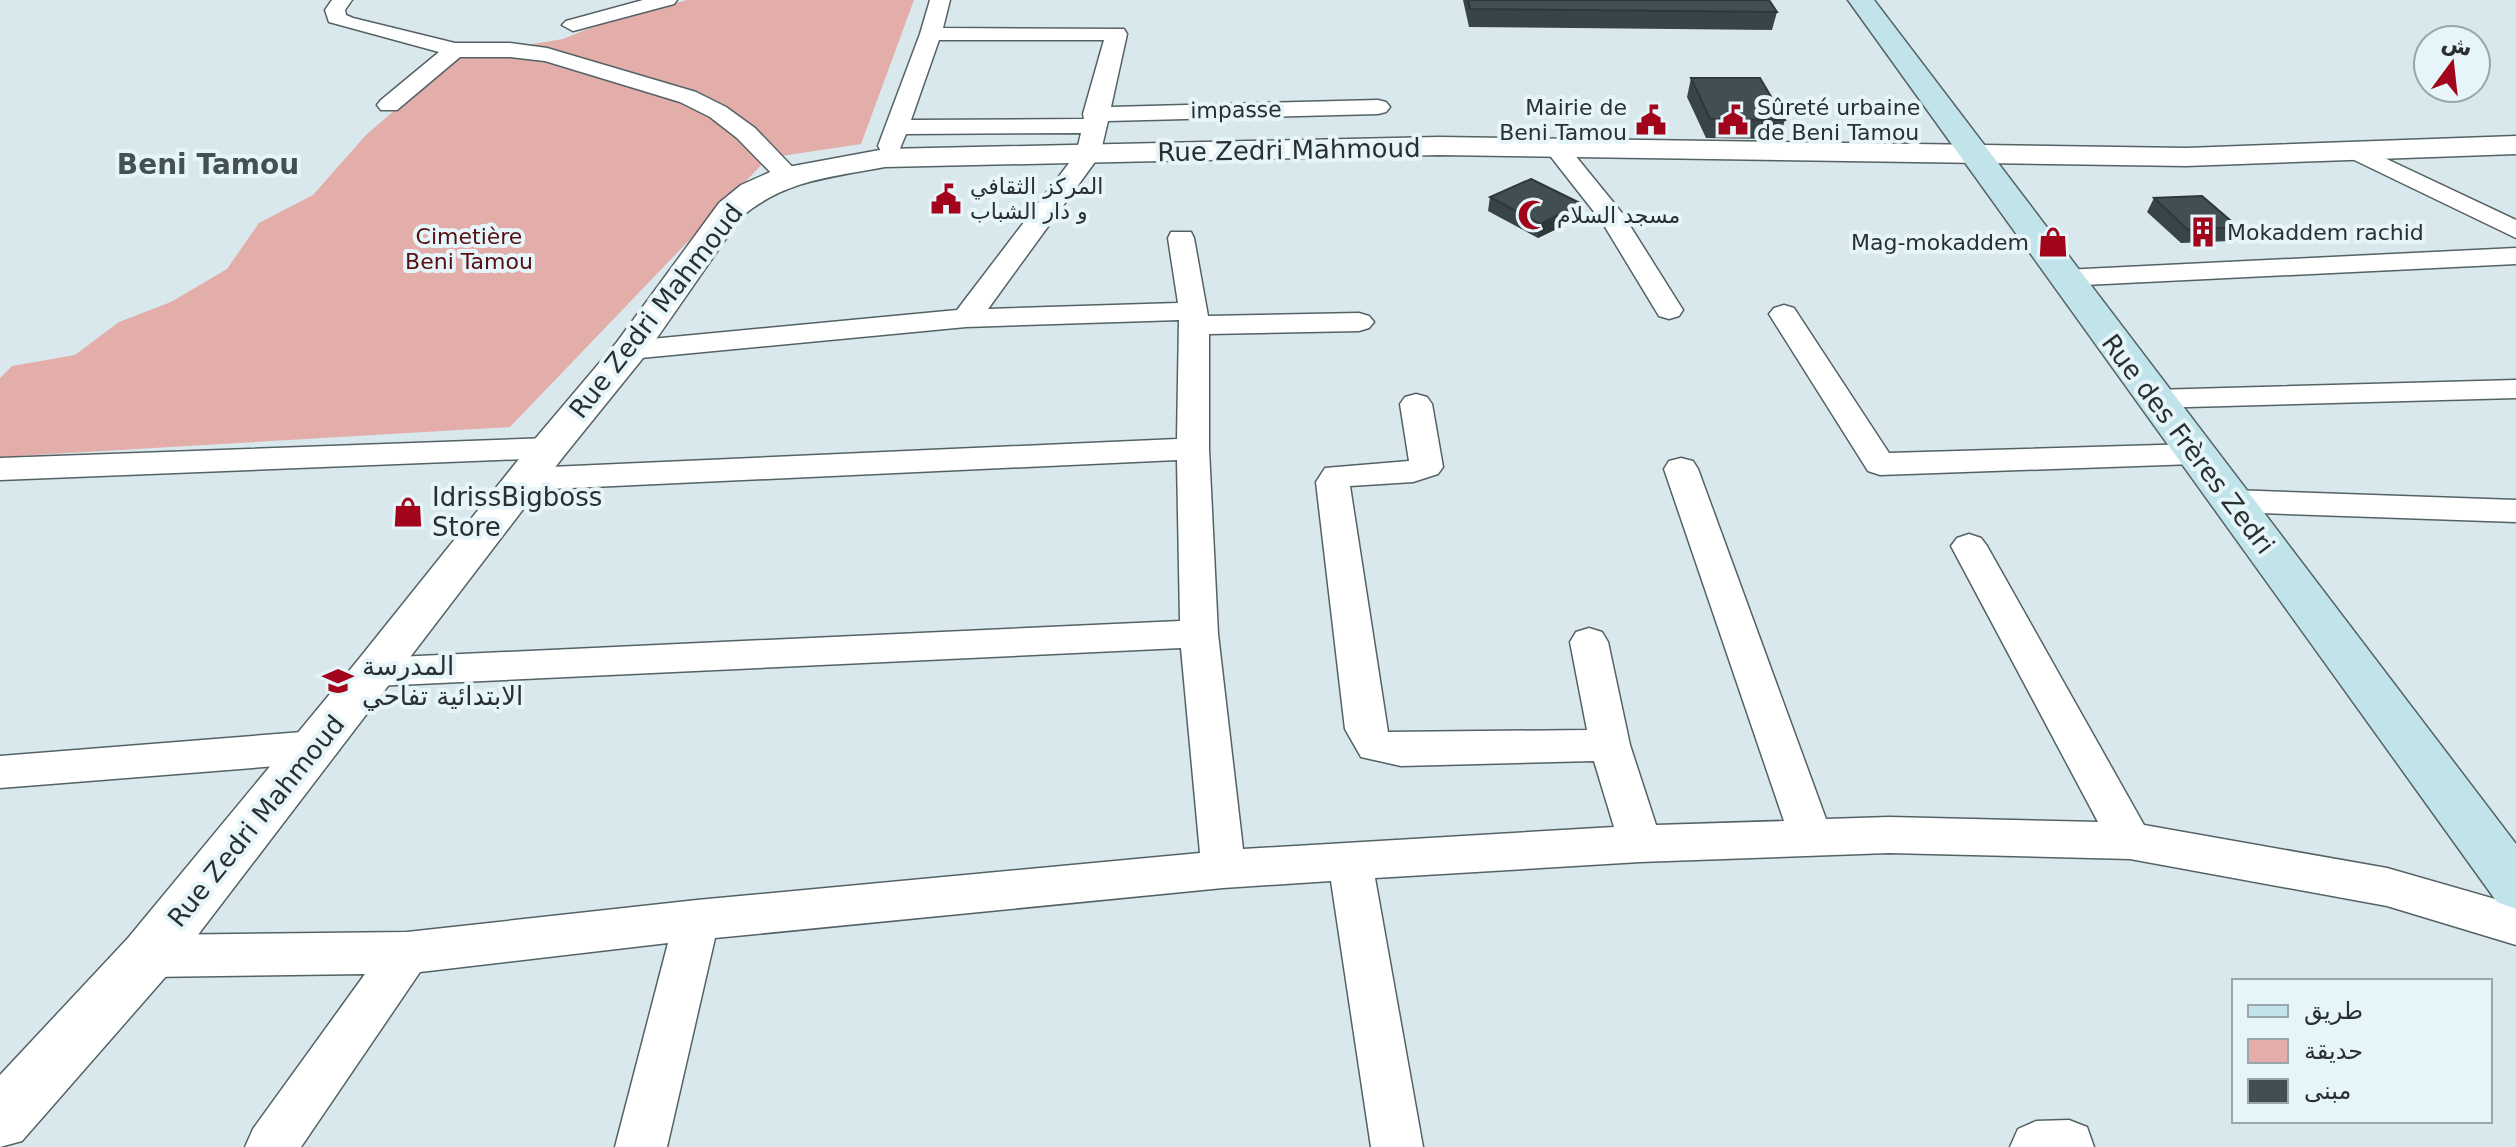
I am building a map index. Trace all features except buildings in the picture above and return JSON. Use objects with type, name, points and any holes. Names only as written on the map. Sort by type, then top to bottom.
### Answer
[{"type":"main road","name":"Rue des Frères Zedri","points":[[1861,0],[1971,153],[2516,886]]},
{"type":"street","points":[[342,0],[335,10],[336,18],[455,50],[510,50],[547,55],[698,102],[718,112],[746,133],[788,176]]},
{"type":"street","points":[[547,55],[573,25],[589,0]]},
{"type":"street","points":[[573,25],[667,0]]},
{"type":"street","points":[[885,158],[931,34],[940,0]]},
{"type":"street","points":[[931,34],[1116,34],[1091,132],[966,318]]},
{"type":"street","points":[[389,105],[455,50]]},
{"type":"street","name":"impasse","points":[[897,127],[1091,132],[1378,107]]},
{"type":"street","name":"Rue Zedri Mahmoud","points":[[0,1120],[148,956],[630,350],[730,210],[752,192],[788,176],[885,158],[1091,132],[1423,146],[2186,157],[2516,145]]},
{"type":"street","points":[[1556,148],[1613,219],[1669,310]]},
{"type":"street","points":[[2357,152],[2516,230]]},
{"type":"street","points":[[1181,238],[1194,318],[1193,449],[1199,634],[1223,869]]},
{"type":"street","points":[[2064,278],[2516,256]]},
{"type":"street","points":[[1784,314],[1880,464],[2194,454]]},
{"type":"street","points":[[630,350],[966,318],[1359,322]]},
{"type":"street","points":[[2153,399],[2516,389]]},
{"type":"street","points":[[1416,404],[1426,467],[1413,471],[1337,476],[1333,482],[1365,729],[1375,746],[1401,750],[1610,745]]},
{"type":"street","points":[[0,469],[538,463],[1193,449]]},
{"type":"street","points":[[1681,469],[1811,837]]},
{"type":"street","points":[[2232,501],[2516,511]]},
{"type":"street","points":[[1969,546],[2130,841]]},
{"type":"street","points":[[375,672],[1199,634]]},
{"type":"street","points":[[1589,642],[1610,745],[1640,844]]},
{"type":"street","points":[[0,772],[315,747]]},
{"type":"street","points":[[148,956],[407,953],[697,920],[1223,869],[1640,844],[1889,835],[2130,841],[2387,887],[2516,925]]},
{"type":"street","points":[[1350,861],[1397,1147]]},
{"type":"street","points":[[641,1147],[697,920]]},
{"type":"street","points":[[271,1147],[407,953]]},
{"type":"green space","name":"Cimetière Beni Tamou","points":[[687,0],[914,0],[861,144],[768,158],[510,427],[0,457],[0,378],[12,366],[75,355],[119,322],[171,302],[227,269],[259,223],[313,195],[366,135],[456,57],[563,39],[605,22]]},
{"type":"place","name":"Mairie de Beni Tamou","points":[[1651,120]]},
{"type":"place","name":"Sûreté urbaine de Beni Tamou","points":[[1733,120]]},
{"type":"place","name":"المركز الثقافي و دار الشباب","points":[[946,199]]},
{"type":"place","name":"مسجد السلام","points":[[1533,215]]},
{"type":"place","name":"Mokaddem rachid","points":[[2203,232]]},
{"type":"place","name":"Mag-mokaddem","points":[[2053,242]]},
{"type":"place","name":"IdrissBigboss Store","points":[[408,512]]},
{"type":"place","name":"المدرسة الابتدائية تفاحي","points":[[338,681]]},
{"type":"district","name":"Beni Tamou","points":[[208,164]]}]
